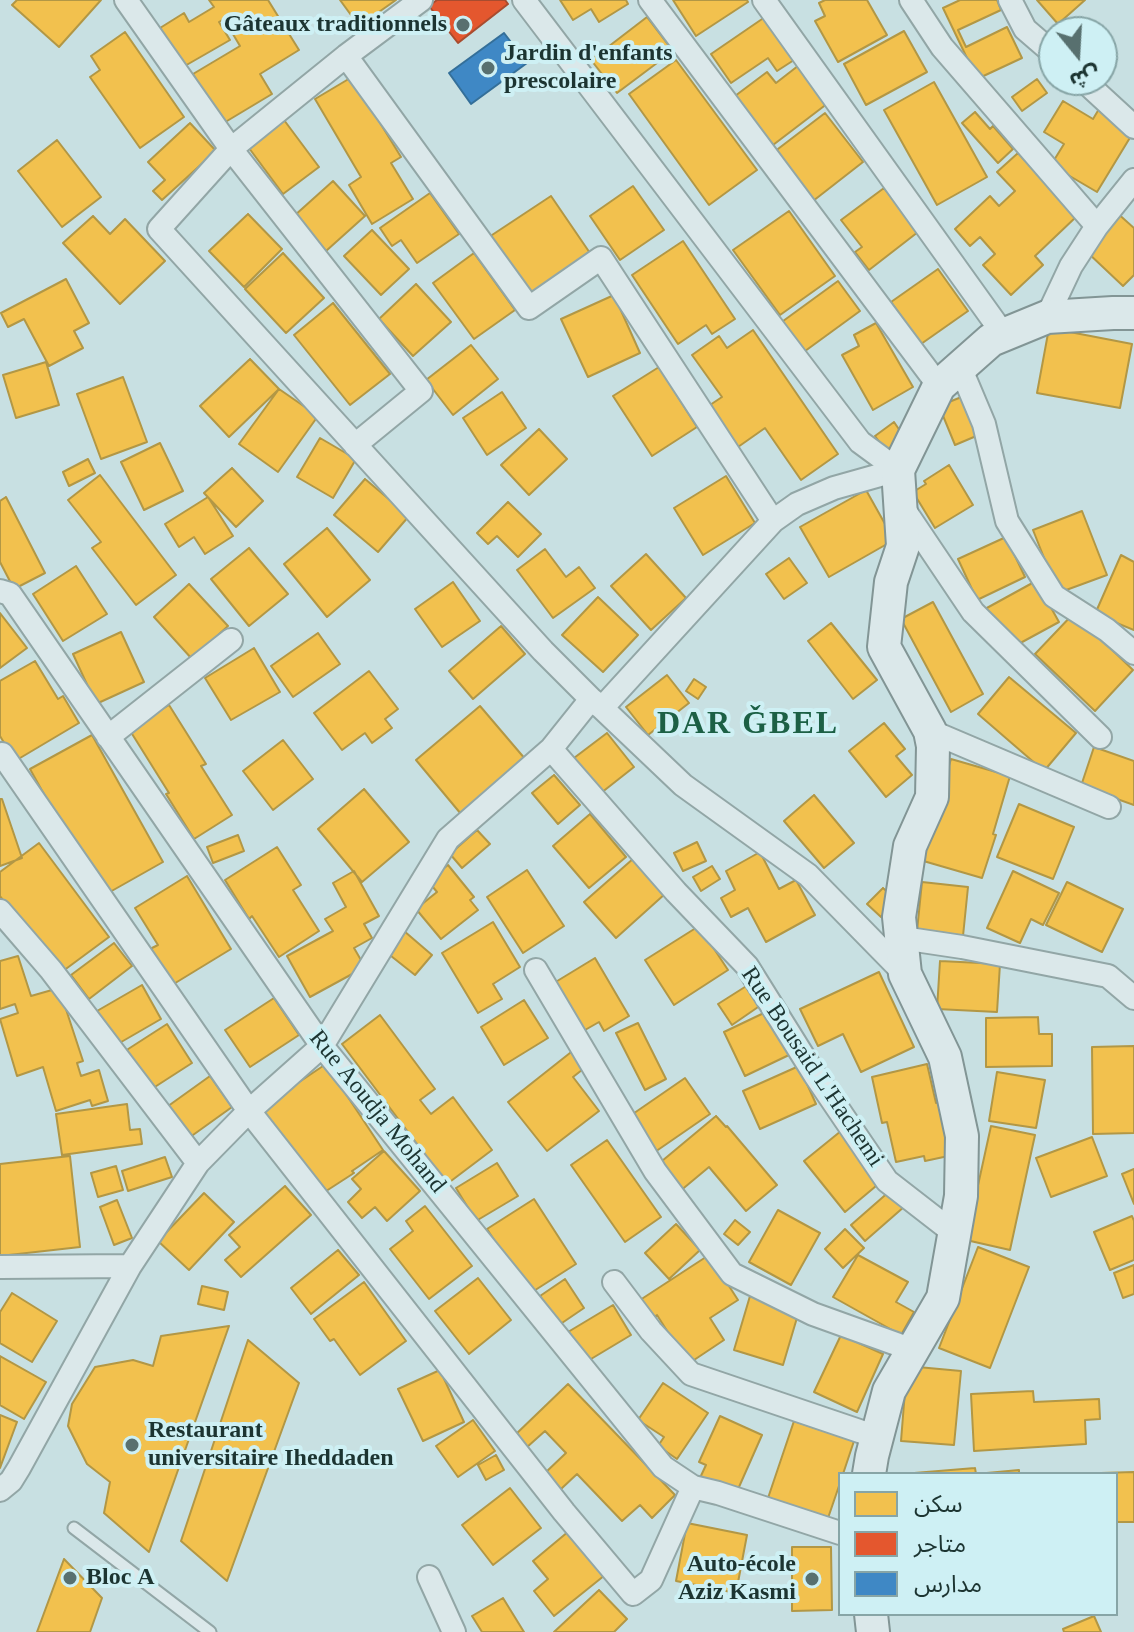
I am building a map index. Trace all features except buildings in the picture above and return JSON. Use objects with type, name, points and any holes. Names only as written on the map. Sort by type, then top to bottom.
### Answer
[{"type":"street","points":[[126,0],[231,149],[421,391],[355,445]]},
{"type":"street","points":[[421,0],[231,149],[159,229],[543,651],[683,785],[808,875],[905,974],[945,1057],[962,1136],[961,1196],[943,1298],[889,1391],[869,1472]]},
{"type":"street","points":[[524,0],[860,442],[898,470]]},
{"type":"street","points":[[650,0],[984,424],[1007,521],[1054,596],[1107,630],[1134,653]]},
{"type":"street","points":[[764,0],[1004,335]]},
{"type":"street","points":[[911,0],[942,47],[1097,226]]},
{"type":"street","points":[[1010,0],[1025,29],[1038,40]]},
{"type":"street","points":[[346,56],[529,308],[601,258],[773,521]]},
{"type":"street","points":[[1100,96],[1134,127]]},
{"type":"street","points":[[1047,317],[1071,266],[1097,226],[1134,180]]},
{"type":"street","points":[[905,974],[899,917],[910,846],[932,797],[933,746],[930,731],[884,647],[891,582],[903,546],[898,470],[950,377],[991,340],[1047,317],[1134,313]]},
{"type":"street","points":[[0,1490],[11,1481],[19,1468],[130,1266],[198,1163],[249,1111],[322,1046],[448,839],[551,749],[597,704],[773,521],[797,504],[834,488],[898,470]]},
{"type":"street","points":[[900,504],[973,612],[1100,737]]},
{"type":"street","name":"Rue Aoudja Mohand","points":[[0,591],[10,594],[322,1046],[663,1467],[693,1487],[838,1532]]},
{"type":"street","points":[[108,737],[231,640]]},
{"type":"street","points":[[930,731],[1109,807]]},
{"type":"street","name":"Rue Bousaid L'Hachemi","points":[[551,749],[676,892],[747,966],[815,1075],[887,1181],[954,1233]]},
{"type":"street","points":[[2,754],[249,1111],[564,1512],[633,1594],[651,1580],[693,1487]]},
{"type":"street","points":[[0,911],[51,970],[198,1163]]},
{"type":"street","points":[[902,938],[1108,976],[1134,998]]},
{"type":"street","points":[[536,970],[655,1171],[732,1274],[813,1314],[913,1350]]},
{"type":"street","points":[[0,1267],[130,1266]]},
{"type":"street","points":[[614,1282],[651,1331],[691,1374],[877,1437]]},
{"type":"street","points":[[429,1577],[454,1632]]},
{"type":"lane","points":[[74,1528],[210,1632]]},
{"type":"place","name":"Gâteaux traditionnels","points":[[463,25]]},
{"type":"place","name":"Jardin d'enfants prescolaire","points":[[488,68]]},
{"type":"place","name":"Restaurant universitaire Iheddaden","points":[[132,1445]]},
{"type":"place","name":"Bloc A","points":[[70,1578]]},
{"type":"place","name":"Auto-école Aziz Kasmi","points":[[812,1579]]},
{"type":"district","name":"DAR ǦBEL","points":[[748,725]]}]
